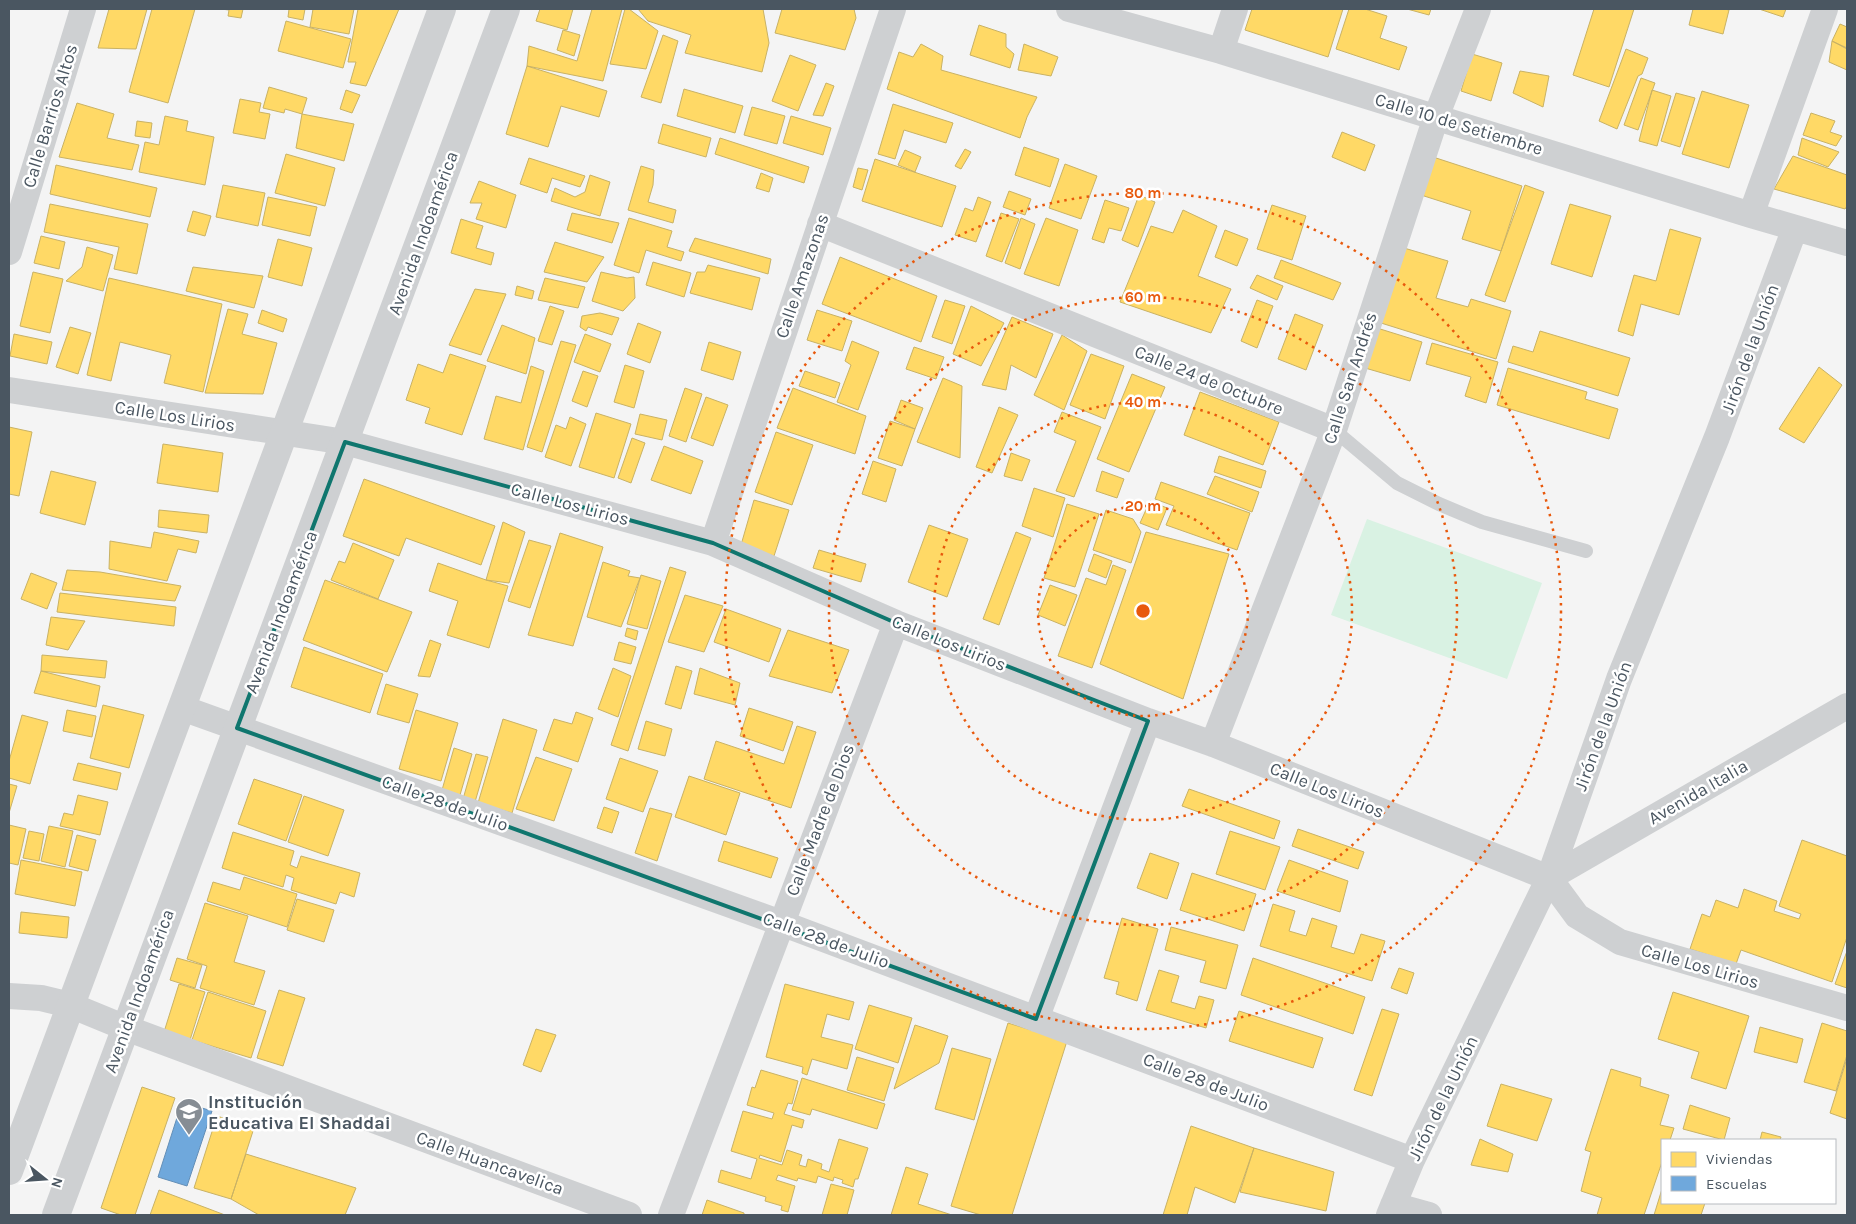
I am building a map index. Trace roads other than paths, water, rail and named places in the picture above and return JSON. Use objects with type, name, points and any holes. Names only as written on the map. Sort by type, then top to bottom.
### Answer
[{"type":"street","name":"Calle Barrios Altos","points":[[9,252],[83,9]]},
{"type":"street","points":[[9,1171],[442,9]]},
{"type":"street","name":"Avenida Indoamérica","points":[[56,1215],[506,9]]},
{"type":"street","name":"Calle Amazonas","points":[[713,543],[893,9]]},
{"type":"street","name":"Calle 10 de Setiembre","points":[[1070,9],[1221,51],[1751,215],[1847,242]]},
{"type":"street","points":[[1221,51],[1236,9]]},
{"type":"street","name":"Calle San Andrés","points":[[1213,744],[1334,430],[1436,116],[1478,9]]},
{"type":"street","points":[[1751,215],[1825,9]]},
{"type":"street","name":"Calle 24 de Octubre","points":[[820,224],[1334,430]]},
{"type":"street","name":"Jirón de la Unión","points":[[1391,1210],[1412,1160],[1549,878],[1618,679],[1717,437],[1795,228]]},
{"type":"street","name":"Calle Los Lirios","points":[[9,390],[345,442],[713,543],[896,622],[1148,721],[1213,744],[1549,878],[1577,916],[1620,942],[1847,1008]]},
{"type":"street","name":"Calle Madre de Dios","points":[[672,1215],[896,622]]},
{"type":"street","name":"Avenida Italia","points":[[1549,878],[1847,706]]},
{"type":"street","name":"Calle 28 de Julio","points":[[182,708],[781,923],[1412,1160]]},
{"type":"street","points":[[1036,1018],[1148,721]]},
{"type":"street","name":"Calle Huancavelica","points":[[9,996],[41,998],[70,1005],[126,1028],[629,1215]]},
{"type":"street","points":[[1391,1210],[1430,1215]]},
{"type":"lane","name":"Calle 24 de Octubre","points":[[1334,430],[1397,483],[1438,504],[1482,522],[1586,551]]},
{"type":"place","name":"Institución Educativa El Shaddai","points":[[189,1136]]}]
